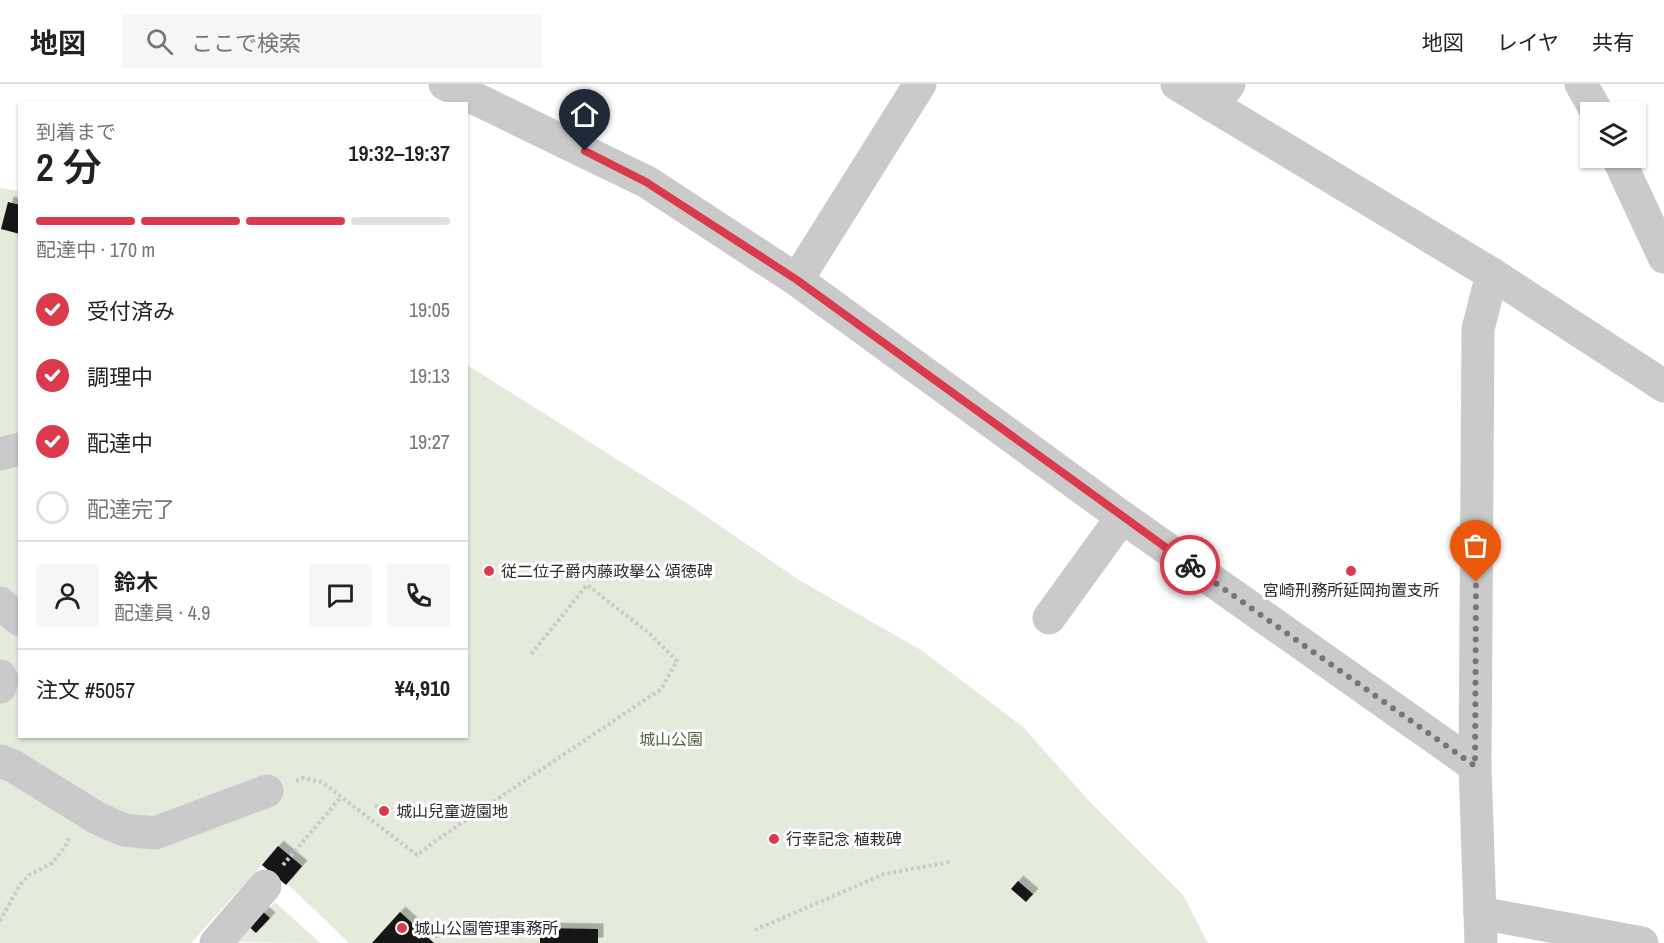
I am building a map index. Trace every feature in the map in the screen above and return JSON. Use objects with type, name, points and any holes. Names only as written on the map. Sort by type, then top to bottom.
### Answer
[{"type":"street","points":[[445,84],[646,182],[797,280],[1122,517],[1475,766]]},
{"type":"street","points":[[797,280],[920,84]]},
{"type":"street","points":[[1177,84],[1221,95],[1664,386]]},
{"type":"street","points":[[1581,84],[1591,102]]},
{"type":"street","points":[[1623,168],[1664,257]]},
{"type":"street","points":[[1492,273],[1478,329],[1475,766],[1481,928],[1642,943]]},
{"type":"street","points":[[0,454],[18,450]]},
{"type":"street","points":[[1049,618],[1122,517]]},
{"type":"street","points":[[0,603],[18,618]]},
{"type":"street","points":[[0,628],[18,638]]},
{"type":"street","points":[[0,676],[2,680],[0,687]]},
{"type":"street","points":[[0,761],[13,766],[85,810],[124,830],[154,833],[267,791]]},
{"type":"street","points":[[216,943],[265,886]]},
{"type":"path","points":[[267,791],[303,778],[322,782],[417,855],[661,689],[677,661],[649,633],[587,585],[531,654]]},
{"type":"path","points":[[295,852],[341,797]]},
{"type":"path","points":[[375,805],[380,808]]},
{"type":"path","points":[[0,921],[19,885],[29,875],[52,863],[65,847],[85,810]]},
{"type":"path","points":[[754,930],[884,874],[950,862]]},
{"type":"green space","name":"城山公園","points":[[0,188],[18,191],[18,738],[468,738],[468,366],[685,502],[799,580],[921,650],[1023,727],[1090,802],[1183,895],[1208,943],[349,943],[295,891],[262,865],[191,943],[0,943]]},
{"type":"green space","points":[[275,902],[320,943],[239,942]]},
{"type":"building","points":[[8,202],[18,204],[18,233],[1,229]]},
{"type":"building","points":[[278,846],[302,866],[286,885],[262,865]]},
{"type":"building","points":[[1018,881],[1033,894],[1026,902],[1011,889]]},
{"type":"building","points":[[260,909],[270,918],[256,933],[246,924]]},
{"type":"building","name":"城山公園管理事務所","points":[[400,912],[434,943],[372,943]]},
{"type":"building","points":[[540,928],[598,929],[598,943],[540,943]]},
{"type":"way so far","points":[[1190,565],[1475,766],[1476,582]]},
{"type":"place","name":"従二位子爵内藤政擧公 頌徳碑","points":[[489,571]]},
{"type":"place","name":"宮崎刑務所延岡拘置支所","points":[[1351,571]]},
{"type":"place","name":"城山兒童遊園地","points":[[384,811]]},
{"type":"place","name":"行幸記念 植栽碑","points":[[774,839]]},
{"type":"place","name":"城山公園管理事務所","points":[[402,928]]},
{"type":"route","points":[[585,151],[646,182],[797,280],[1190,565]]}]
